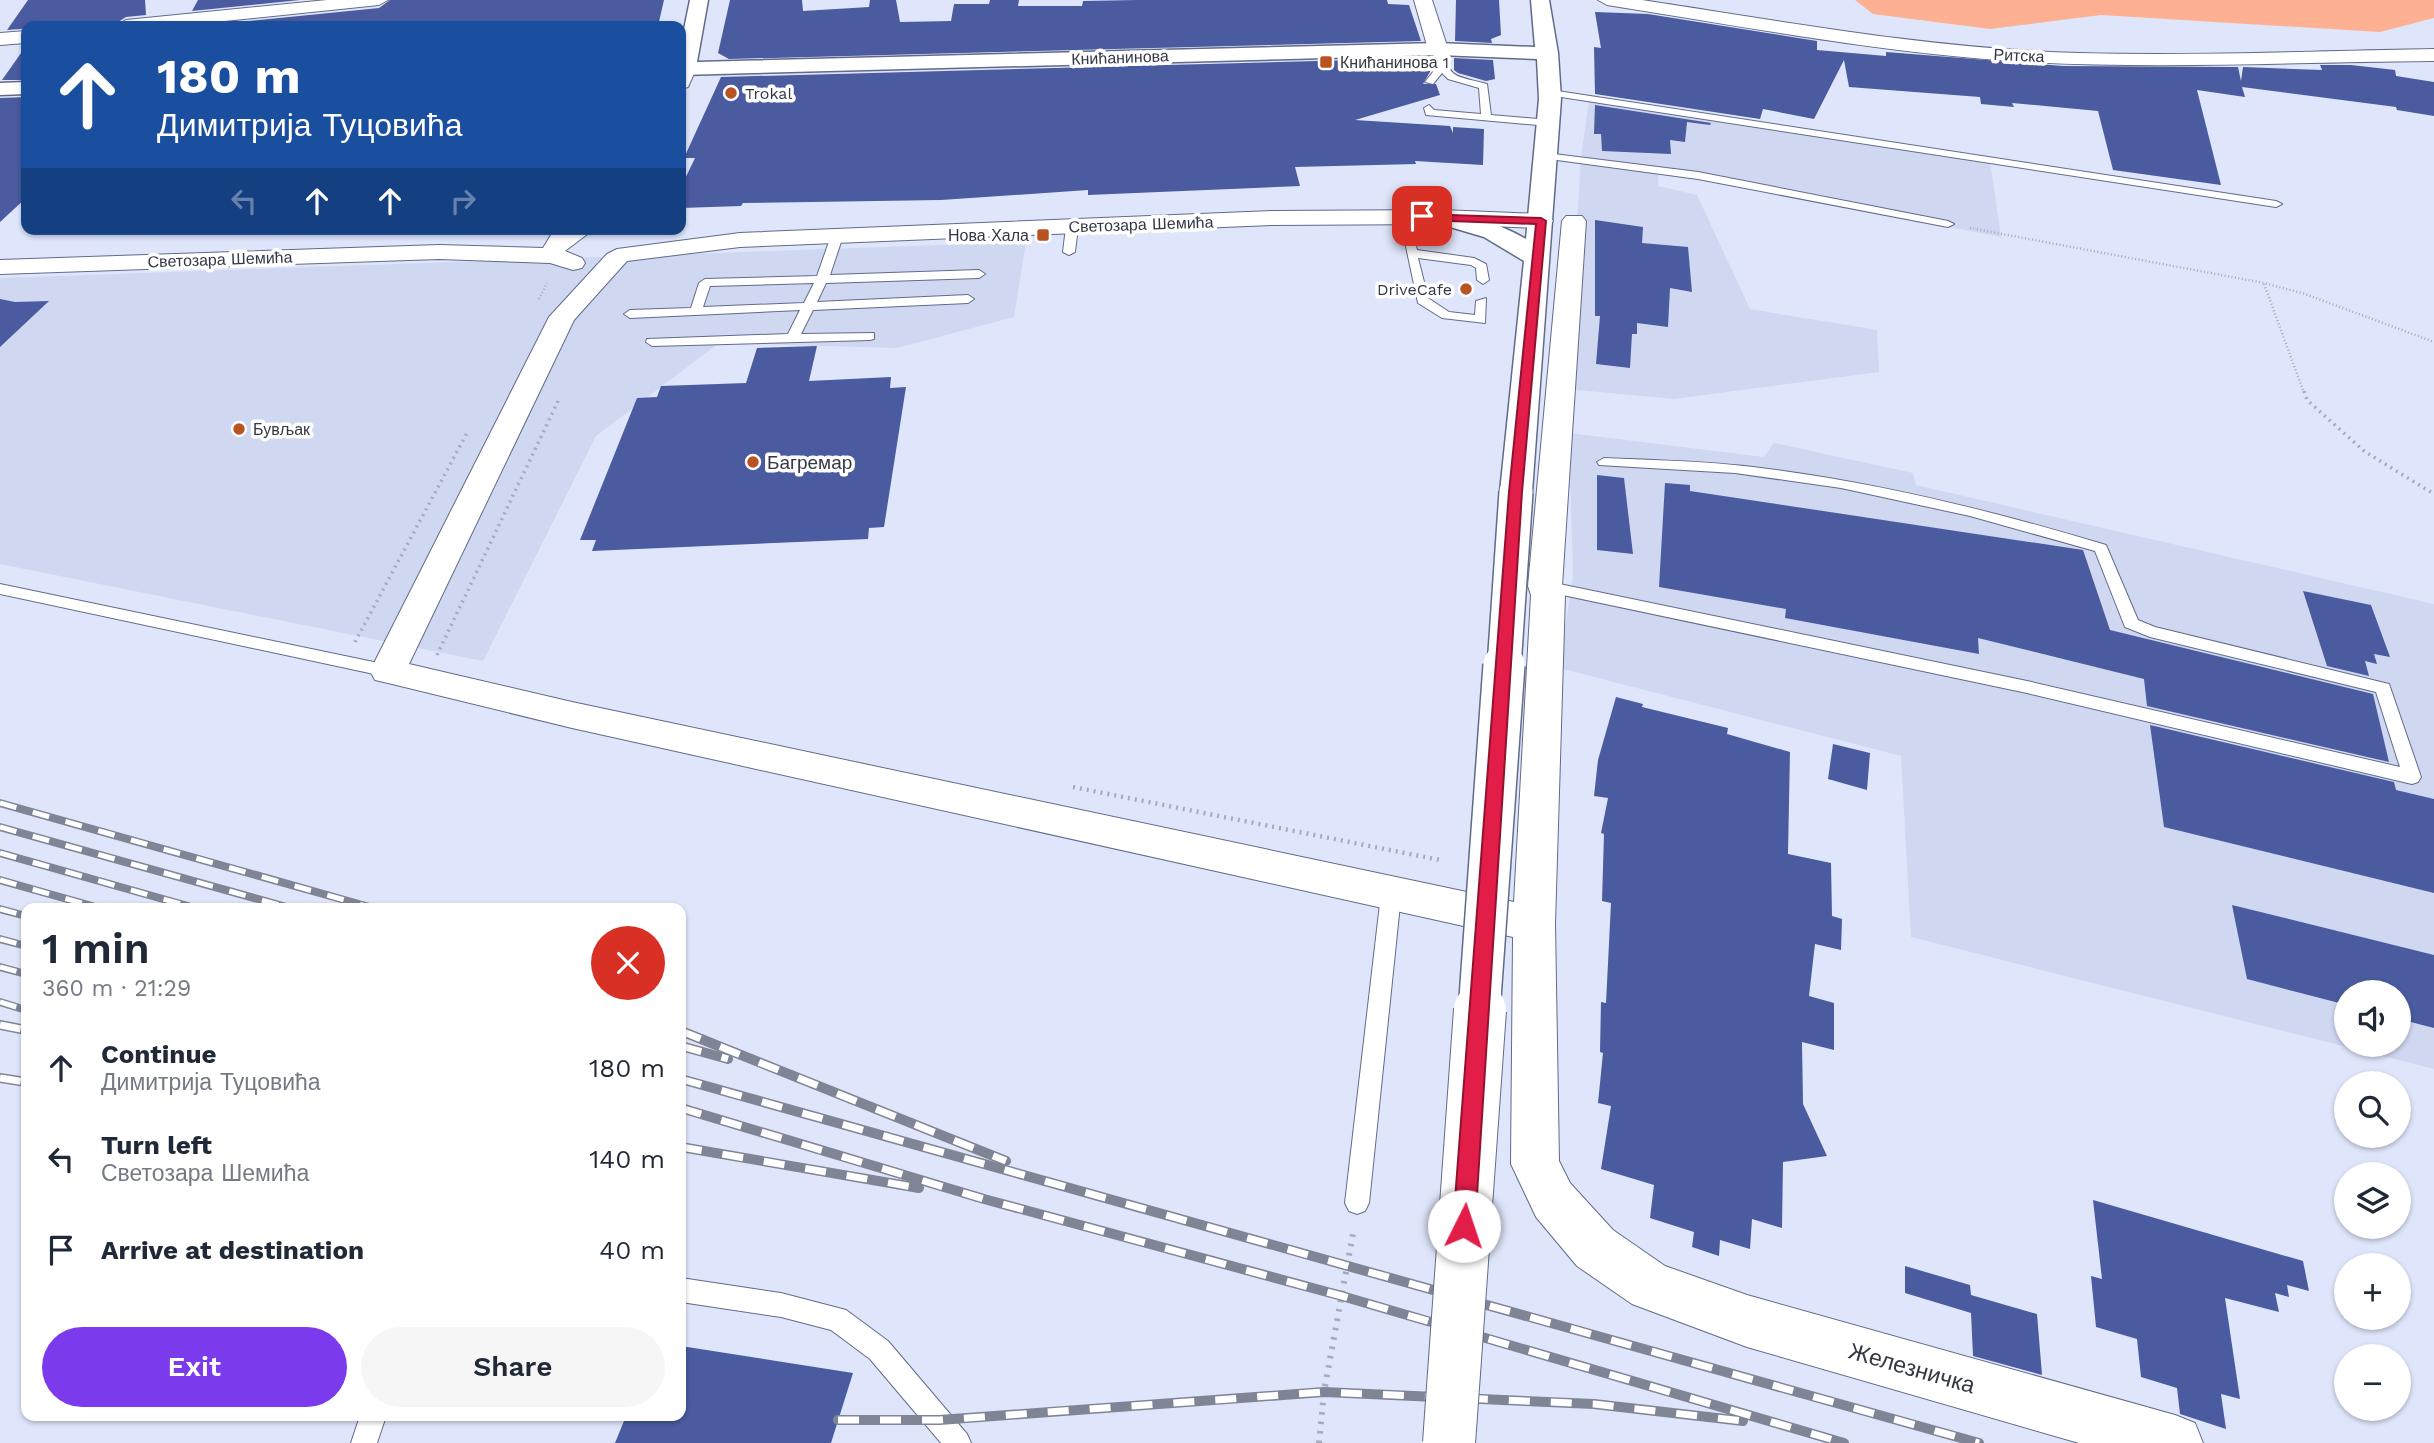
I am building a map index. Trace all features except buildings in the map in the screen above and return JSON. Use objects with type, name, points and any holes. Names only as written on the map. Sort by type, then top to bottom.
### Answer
[{"type":"main road","points":[[686,57],[699,0]]},
{"type":"main road","points":[[1449,1443],[1516,492],[1538,259],[1557,221],[1546,156],[1549,58],[1542,34],[1540,0]]},
{"type":"main road","name":"Книћанинова","points":[[686,74],[1549,58]]},
{"type":"main road","points":[[0,89],[21,88]]},
{"type":"main road","points":[[1442,217],[1502,234],[1538,259]]},
{"type":"street","points":[[172,21],[379,0]]},
{"type":"street","points":[[1423,0],[1440,58]]},
{"type":"street","name":"Ритска","points":[[1607,0],[1904,46],[2009,55],[2113,59],[2434,55]]},
{"type":"street","points":[[354,1],[357,21]]},
{"type":"street","points":[[0,39],[21,37]]},
{"type":"street","name":"Светозара Шемића","points":[[0,267],[439,252],[557,258],[579,264],[627,244],[1403,216],[1557,221]]},
{"type":"street","name":"Железничка","points":[[1557,221],[1545,586],[1548,595],[1534,924],[1535,1164],[1553,1200],[1595,1248],[1650,1286],[1747,1321],[2175,1443]]},
{"type":"street","name":"Светозара Шемића","points":[[439,252],[550,235]]},
{"type":"street","points":[[562,317],[566,281],[555,245],[570,235]]},
{"type":"street","points":[[218,259],[236,239]]},
{"type":"street","points":[[627,244],[562,317],[393,659],[560,712],[1534,924]]},
{"type":"lane","points":[[1430,82],[1440,58]]},
{"type":"lane","points":[[1440,58],[1451,77],[1484,86],[1486,118]]},
{"type":"lane","points":[[1550,93],[2276,204]]},
{"type":"lane","points":[[1429,108],[1430,113],[1549,123]]},
{"type":"lane","points":[[1546,156],[1697,173],[1760,189],[1948,224]]},
{"type":"lane","points":[[1403,216],[1422,300],[1446,315],[1481,320],[1482,301]]},
{"type":"lane","points":[[1069,252],[1072,227]]},
{"type":"lane","points":[[793,338],[831,260],[837,236]]},
{"type":"lane","points":[[1411,253],[1474,262],[1482,267],[1483,280]]},
{"type":"lane","points":[[696,310],[705,283],[979,274]]},
{"type":"lane","points":[[762,307],[769,281]]},
{"type":"lane","points":[[630,314],[968,299]]},
{"type":"lane","points":[[652,342],[870,336]]},
{"type":"lane","points":[[1545,586],[2027,687],[2412,777],[2383,688],[2150,631],[2131,623],[2101,548],[2051,533],[1846,485],[1752,471],[1605,462]]},
{"type":"lane","points":[[0,589],[393,659]]},
{"type":"lane","points":[[1357,1203],[1391,895]]},
{"type":"lane","points":[[686,1291],[781,1305],[837,1319],[879,1350],[958,1443]]},
{"type":"lane","points":[[364,1443],[371,1421]]},
{"type":"path","points":[[1948,224],[2264,283],[2357,312],[2434,342]]},
{"type":"path","points":[[2264,283],[2308,400],[2364,451],[2434,494]]},
{"type":"path","points":[[436,655],[565,386]]},
{"type":"path","points":[[393,659],[436,655],[450,658]]},
{"type":"path","points":[[1070,787],[1440,860]]},
{"type":"path","points":[[1320,1443],[1324,1392],[1349,1264],[1357,1203]]},
{"type":"shaded area","points":[[1855,0],[2434,0],[2434,18],[2380,32],[2101,15],[1990,29],[1873,14]]},
{"type":"shaded area","points":[[1589,100],[1762,123],[1902,150],[1990,161],[2001,237],[1659,171],[1658,186],[1697,195],[1750,309],[1877,330],[1879,372],[1674,399],[1567,389],[1581,157]]},
{"type":"shaded area","name":"Бувљак","points":[[1026,242],[1014,317],[897,348],[719,343],[596,436],[483,661],[0,564],[0,278]]},
{"type":"shaded area","points":[[1569,433],[1764,457],[1774,443],[1913,473],[1916,485],[2434,604],[2434,1069],[2386,1057],[2411,1057],[2411,980],[2334,980],[2334,1044],[1911,937],[1901,756],[1559,668],[1573,576]]},
{"type":"railway","points":[[0,803],[355,903]]},
{"type":"railway","points":[[0,827],[272,903]]},
{"type":"railway","points":[[0,853],[177,903]]},
{"type":"railway","points":[[0,880],[81,903]]},
{"type":"railway","points":[[0,909],[21,915]]},
{"type":"railway","points":[[0,939],[21,945]]},
{"type":"railway","points":[[0,967],[21,973]]},
{"type":"railway","points":[[0,1002],[21,1008]]},
{"type":"railway","points":[[0,1025],[21,1029]]},
{"type":"railway","points":[[686,1033],[1006,1161]]},
{"type":"railway","points":[[686,1047],[728,1059]]},
{"type":"railway","points":[[0,1078],[21,1081]]},
{"type":"railway","points":[[686,1080],[1979,1443]]},
{"type":"railway","points":[[686,1110],[984,1199],[1342,1296],[1844,1443]]},
{"type":"railway","points":[[686,1148],[919,1188]]},
{"type":"railway","points":[[838,1420],[939,1420],[1324,1392],[1594,1404],[1743,1421]]},
{"type":"place","name":"Книћанинова 1","points":[[1326,62]]},
{"type":"place","name":"Trokal","points":[[731,93]]},
{"type":"place","name":"Нова Хала","points":[[1043,235]]},
{"type":"place","name":"DriveCafe","points":[[1466,289]]},
{"type":"place","name":"Бувљак","points":[[239,429]]},
{"type":"place","name":"Багремар","points":[[753,462]]},
{"type":"route","points":[[1422,216],[1541,221],[1517,472],[1464,1226]]}]
